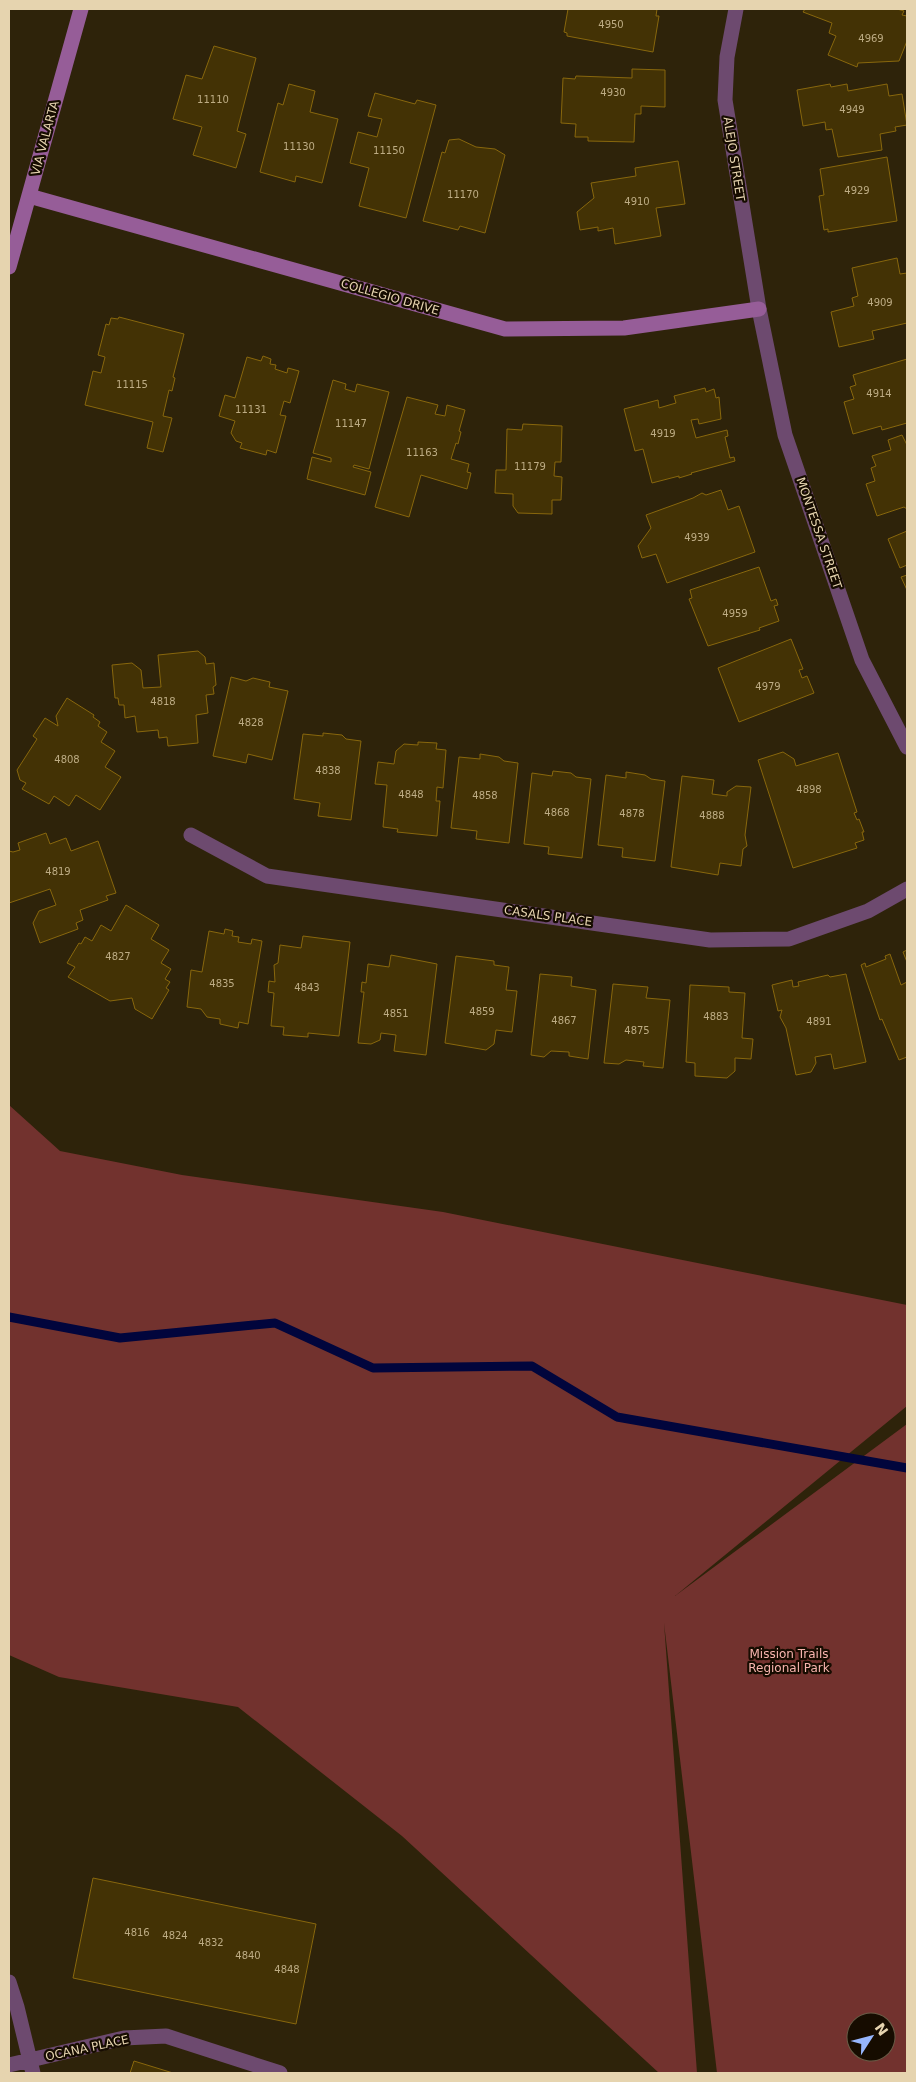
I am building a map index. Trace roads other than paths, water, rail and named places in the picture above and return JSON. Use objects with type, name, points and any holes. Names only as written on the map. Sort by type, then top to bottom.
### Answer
[{"type":"street","name":"VIA VALARTA","points":[[9,266],[81,9]]},
{"type":"street","name":"ALEJO STREET","points":[[736,9],[727,57],[725,100],[759,310]]},
{"type":"street","name":"COLLEGIO DRIVE","points":[[29,196],[505,329],[624,328],[759,310]]},
{"type":"street","name":"MONTESSA STREET","points":[[759,310],[785,435],[862,660],[907,747]]},
{"type":"street","name":"CASALS PLACE","points":[[191,835],[267,876],[710,940],[790,939],[868,911],[907,889]]},
{"type":"street","points":[[9,1982],[32,2067]]},
{"type":"street","name":"OCANA PLACE","points":[[9,2065],[32,2067],[124,2038],[166,2036],[280,2073]]},
{"type":"waterway","points":[[9,1317],[120,1338],[275,1323],[373,1368],[532,1366],[617,1417],[907,1468]]},
{"type":"park label","name":"Mission Trails Regional Park","points":[[789,1661]]}]
